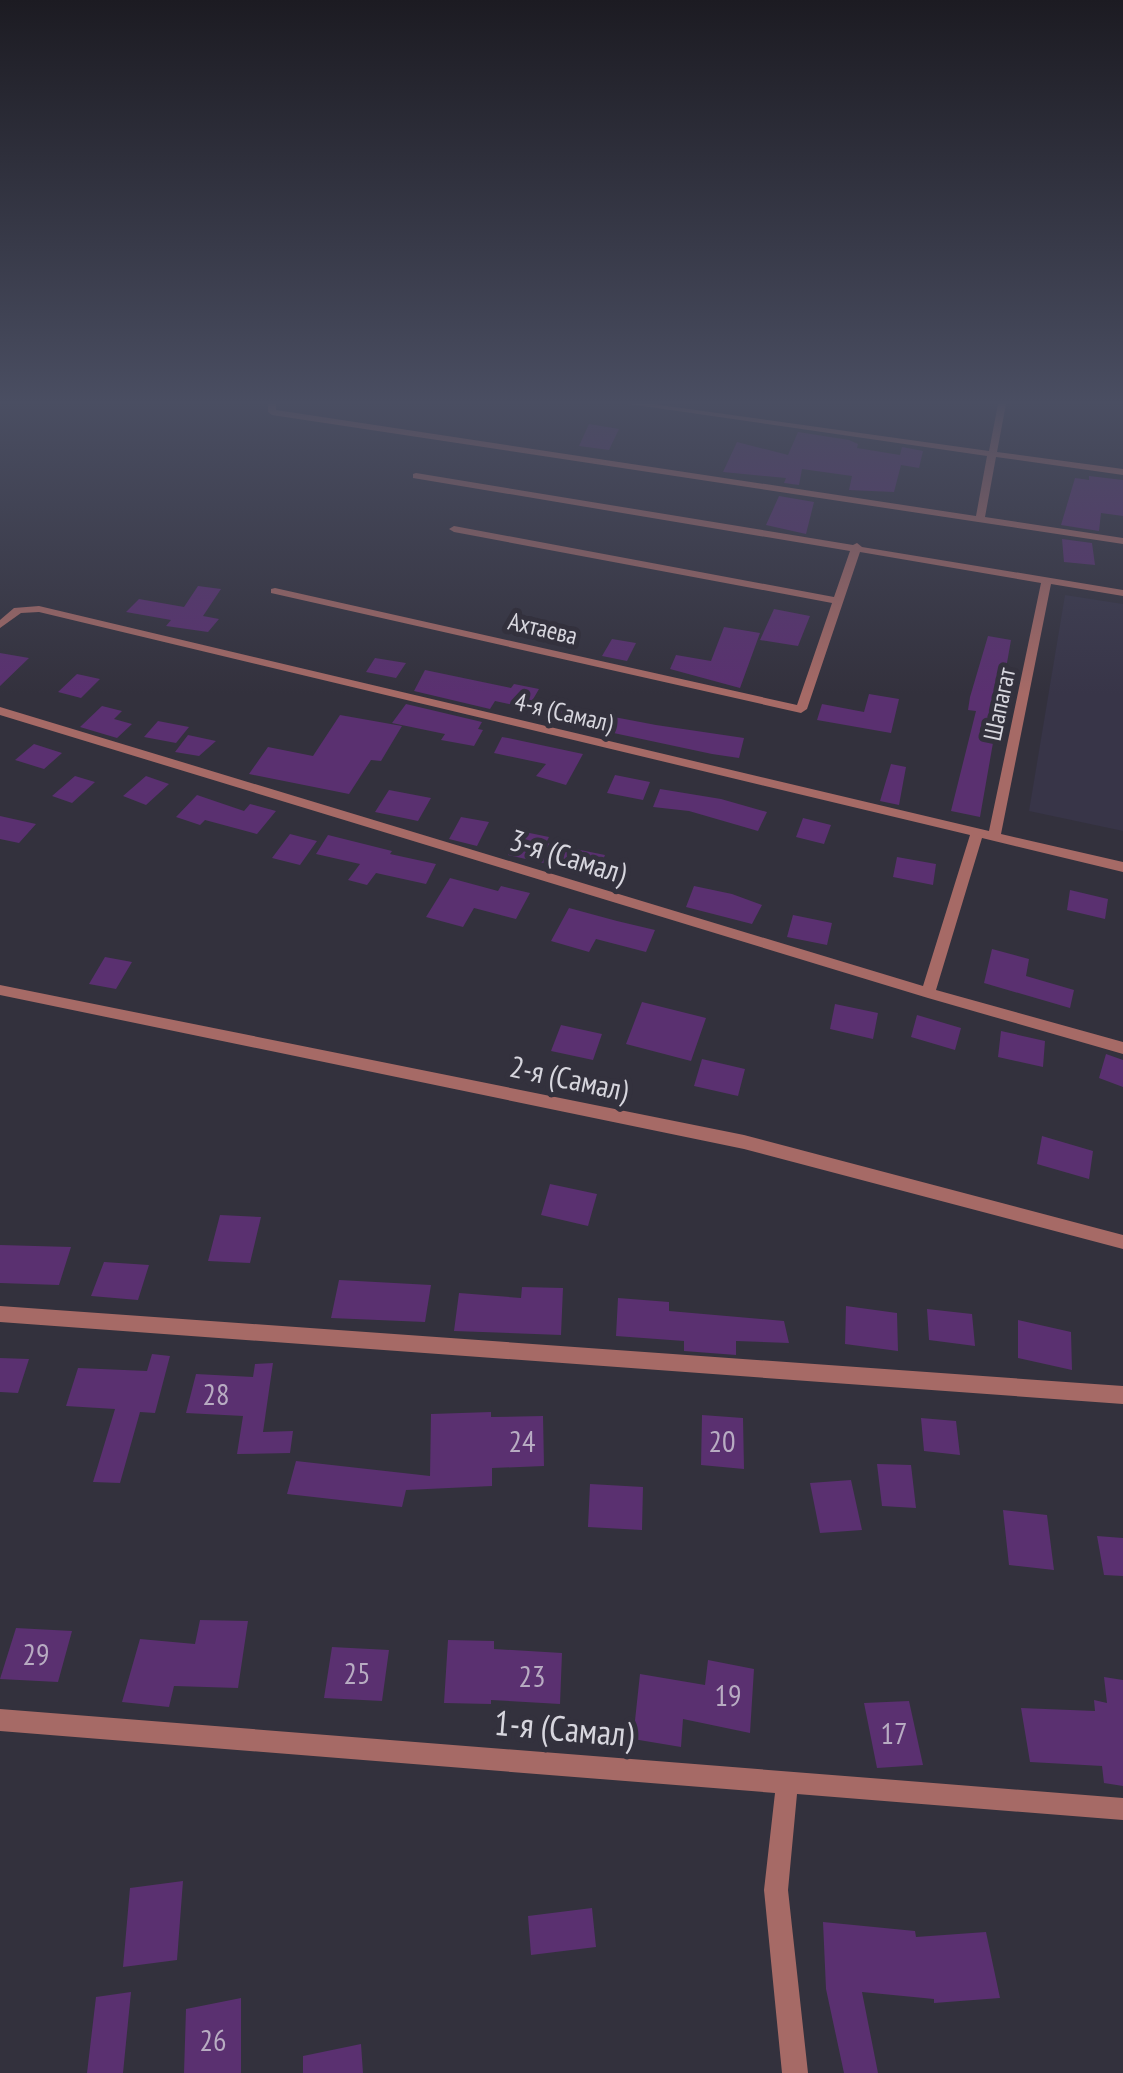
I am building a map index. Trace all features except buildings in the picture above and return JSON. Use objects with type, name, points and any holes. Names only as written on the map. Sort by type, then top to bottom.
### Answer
[{"type":"street","points":[[572,501],[1123,593]]},
{"type":"street","points":[[864,501],[1123,540]]},
{"type":"street","points":[[980,519],[983,501]]},
{"type":"street","points":[[454,529],[836,600],[857,546]]},
{"type":"street","name":"Шапагат","points":[[994,838],[1047,580]]},
{"type":"street","name":"Ахтаева","points":[[275,591],[801,709],[836,600]]},
{"type":"street","name":"4-я (Самал)","points":[[0,624],[18,610],[39,608],[1123,867]]},
{"type":"street","name":"3-я (Самал)","points":[[0,711],[928,993],[1123,1048]]},
{"type":"street","points":[[928,993],[977,834]]},
{"type":"street","name":"2-я (Самал)","points":[[0,990],[744,1142],[1123,1242]]},
{"type":"street","points":[[0,1314],[1123,1396]]},
{"type":"street","name":"1-я (Самал)","points":[[0,1720],[1123,1809]]},
{"type":"street","points":[[788,1782],[776,1890],[795,2073]]},
{"type":"shaded area","points":[[1065,595],[1123,604],[1123,831],[1029,811]]}]
